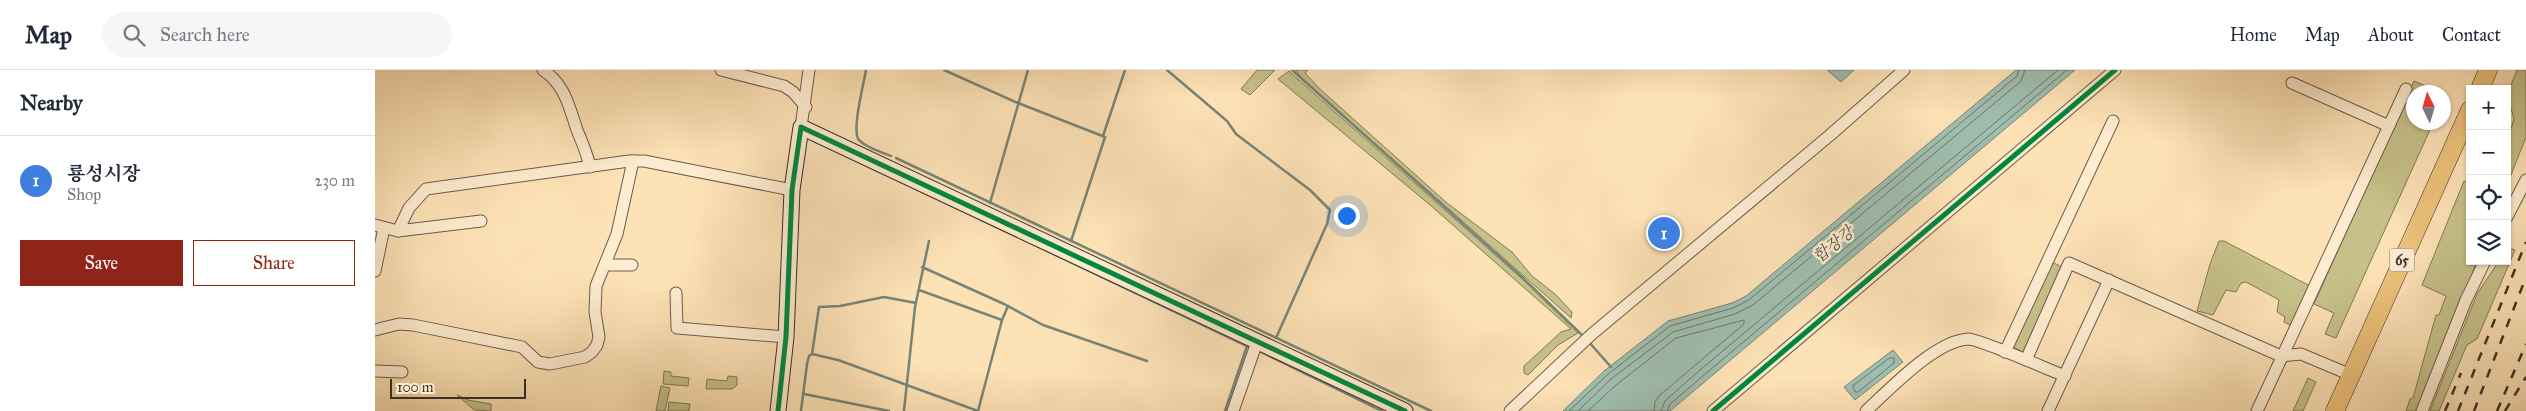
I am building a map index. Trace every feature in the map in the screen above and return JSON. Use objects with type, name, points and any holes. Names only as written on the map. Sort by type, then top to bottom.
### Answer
[{"type":"main road","points":[[2482,85],[2488,70]]},
{"type":"main road","name":"65","points":[[2335,411],[2466,119]]},
{"type":"street","points":[[543,70],[561,87],[567,98],[587,152],[590,167]]},
{"type":"street","points":[[721,70],[783,86],[793,92],[806,108]]},
{"type":"street","points":[[778,411],[786,338],[791,190],[806,108],[809,70]]},
{"type":"street","points":[[1510,411],[1592,334],[1829,136],[1904,70]]},
{"type":"street","points":[[1713,411],[2115,70]]},
{"type":"street","points":[[2292,83],[2389,126]]},
{"type":"street","points":[[2257,411],[2406,89]]},
{"type":"street","points":[[2005,352],[2113,121]]},
{"type":"street","points":[[801,127],[1405,411]]},
{"type":"street","points":[[375,330],[399,324],[413,324],[522,347],[538,362],[550,364],[585,357],[597,345],[599,338],[595,300],[596,286],[617,234],[633,161]]},
{"type":"street","points":[[399,231],[409,208],[426,189],[633,161],[644,161],[791,190]]},
{"type":"street","points":[[2511,209],[2526,180]]},
{"type":"street","points":[[375,271],[380,227],[399,231],[481,222]]},
{"type":"street","points":[[2051,254],[2281,356],[2301,354],[2351,375]]},
{"type":"street","points":[[2026,360],[2069,263]]},
{"type":"street","points":[[605,265],[632,265]]},
{"type":"street","points":[[2422,411],[2466,300],[2483,265]]},
{"type":"street","points":[[2048,411],[2109,280]]},
{"type":"street","points":[[676,293],[677,328],[786,338]]},
{"type":"street","points":[[1866,411],[1922,363],[1955,342],[1970,339],[2065,376]]},
{"type":"street","points":[[1233,411],[1257,342]]},
{"type":"street","points":[[375,371],[402,372]]},
{"type":"shaded area","points":[[1257,70],[1275,70],[1250,95],[1241,89]]},
{"type":"shaded area","points":[[1295,70],[1308,70],[1305,73],[1321,90],[1447,203],[1512,252],[1532,276],[1555,294],[1572,312],[1571,318],[1303,79]]},
{"type":"shaded area","points":[[2517,70],[2526,70],[2526,137],[2511,175],[2511,128],[2514,119],[2511,109],[2511,85]]},
{"type":"shaded area","points":[[1289,71],[1520,277],[1578,333],[1558,345],[1528,375],[1524,373],[1524,366],[1561,332],[1571,329],[1429,204],[1278,79]]},
{"type":"shaded area","points":[[2414,81],[2423,85],[2412,85]]},
{"type":"shaded area","points":[[2406,99],[2406,130],[2430,130],[2336,338],[2325,334],[2334,313],[2314,304]]},
{"type":"shaded area","points":[[2464,181],[2466,182],[2466,265],[2475,265],[2419,411],[2406,411],[2410,399],[2413,398],[2436,315],[2439,315],[2446,296],[2422,285]]},
{"type":"shaded area","points":[[2219,241],[2224,241],[2310,286],[2292,326],[2284,322],[2285,317],[2277,312],[2279,300],[2246,282],[2241,283],[2236,292],[2226,290],[2213,315],[2197,311],[2210,264]]},
{"type":"shaded area","points":[[2511,250],[2515,250],[2511,259]]},
{"type":"shaded area","points":[[2052,262],[2062,267],[2023,352],[2013,347]]},
{"type":"shaded area","points":[[2496,265],[2509,265],[2477,339],[2467,345],[2439,411],[2430,411],[2477,294]]},
{"type":"shaded area","points":[[664,371],[671,372],[671,376],[689,378],[688,386],[663,384]]},
{"type":"shaded area","points":[[728,376],[737,377],[737,385],[732,389],[706,389],[707,379],[727,381]]},
{"type":"shaded area","points":[[2308,378],[2316,382],[2303,411],[2293,411]]},
{"type":"shaded area","points":[[661,386],[670,388],[665,411],[656,411]]},
{"type":"shaded area","points":[[457,395],[468,400],[491,404],[491,411],[474,410]]},
{"type":"shaded area","points":[[669,402],[690,404],[689,411],[668,411]]},
{"type":"water","points":[[1827,70],[1854,70],[1841,82]]},
{"type":"water","name":"합장강","points":[[2016,70],[2075,70],[1670,411],[1563,411],[1604,371],[1668,321],[1732,303],[1746,296]]},
{"type":"water","points":[[1893,350],[1903,362],[1855,400],[1844,387]]},
{"type":"waterway","points":[[866,70],[857,118],[857,135],[859,140],[874,150],[891,156]]},
{"type":"waterway","points":[[944,70],[1018,103],[1105,137],[1071,241]]},
{"type":"waterway","points":[[990,203],[1028,70]]},
{"type":"waterway","points":[[1103,136],[1125,70]]},
{"type":"waterway","points":[[1167,70],[1227,121],[1236,134],[1310,190],[1330,210],[1327,224],[1276,338]]},
{"type":"waterway","points":[[1292,70],[1520,275],[1584,337]]},
{"type":"waterway","points":[[896,158],[1431,411]]},
{"type":"waterway","points":[[982,220],[1249,347]]},
{"type":"waterway","points":[[904,411],[915,307],[929,241]]},
{"type":"waterway","points":[[922,267],[1004,304],[1043,325],[1147,361]]},
{"type":"waterway","points":[[919,290],[1002,320]]},
{"type":"waterway","points":[[812,354],[819,307],[840,306],[884,297],[916,303]]},
{"type":"waterway","points":[[978,411],[1002,320],[1008,306]]},
{"type":"waterway","points":[[1588,341],[1611,367]]},
{"type":"waterway","points":[[1225,411],[1247,346]]},
{"type":"waterway","points":[[1261,352],[1382,411]]},
{"type":"waterway","points":[[801,411],[807,364],[809,356],[812,354],[838,360],[978,411]]},
{"type":"waterway","points":[[804,394],[889,411]]},
{"type":"railway","points":[[2458,411],[2526,242]]},
{"type":"railway","points":[[2474,411],[2526,277]]},
{"type":"railway","points":[[2497,411],[2526,344]]},
{"type":"railway","points":[[2445,411],[2461,373]]},
{"type":"railway","points":[[2505,411],[2526,377]]},
{"type":"cycle path","points":[[1713,411],[2115,70]]},
{"type":"cycle path","points":[[778,411],[786,337],[792,190],[801,127],[1405,411]]},
{"type":"place","name":"룡성시장","points":[[1664,233]]}]
